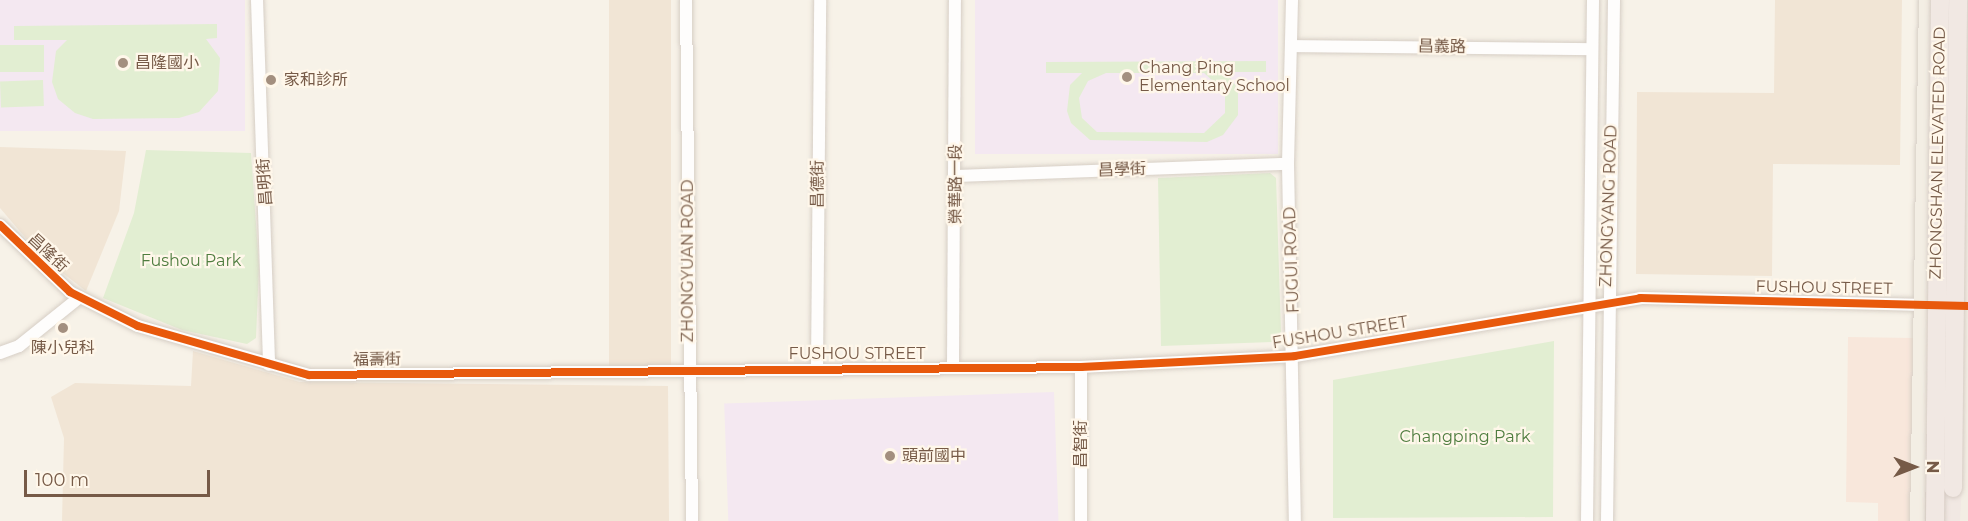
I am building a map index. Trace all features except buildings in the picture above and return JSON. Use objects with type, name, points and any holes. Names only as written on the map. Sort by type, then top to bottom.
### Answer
[{"type":"highway","name":"ZHONGSHAN ELEVATED ROAD","points":[[1935,521],[1940,0]]},
{"type":"highway","name":"ZHONGSHAN ELEVATED ROAD","points":[[1952,521],[1958,0]]},
{"type":"main road","points":[[1917,521],[1926,0]]},
{"type":"main road","points":[[1945,521],[1948,0]]},
{"type":"main road","points":[[1962,521],[1968,0]]},
{"type":"street","name":"昌明街","points":[[257,0],[269,365]]},
{"type":"street","name":"ZHONGYUAN ROAD","points":[[686,0],[692,521]]},
{"type":"street","name":"昌德街","points":[[817,368],[820,0]]},
{"type":"street","name":"榮華路一段","points":[[953,368],[956,176],[955,0]]},
{"type":"street","name":"FUGUI ROAD","points":[[1292,0],[1288,164],[1295,356],[1295,521]]},
{"type":"street","name":"ZHONGYANG ROAD","points":[[1587,521],[1587,306],[1593,0]]},
{"type":"street","name":"ZHONGYANG ROAD","points":[[1607,521],[1607,302],[1614,0]]},
{"type":"street","name":"昌義路","points":[[1292,46],[1592,49]]},
{"type":"street","name":"昌學街","points":[[956,176],[1288,164]]},
{"type":"street","name":"昌隆街","points":[[0,225],[80,297]]},
{"type":"street","name":"福壽街","points":[[80,297],[138,326],[309,375],[689,371]]},
{"type":"street","points":[[0,353],[19,346],[80,297]]},
{"type":"street","name":"FUSHOU STREET","points":[[689,371],[817,368],[1081,368],[1295,356],[1607,302],[1966,306]]},
{"type":"street","name":"昌智街","points":[[1081,368],[1081,521]]},
{"type":"shaded area","name":"昌隆國小","points":[[0,0],[245,0],[245,131],[0,131]]},
{"type":"shaded area","points":[[609,0],[671,0],[671,370],[609,370]]},
{"type":"shaded area","name":"Chang Ping Elementary School","points":[[975,0],[1278,0],[1278,154],[975,154]]},
{"type":"shaded area","points":[[1775,0],[1902,0],[1900,165],[1773,164],[1772,276],[1636,274],[1637,92],[1774,93]]},
{"type":"shaded area","points":[[0,147],[126,151],[119,211],[86,291],[42,257],[0,208]]},
{"type":"shaded area","points":[[1848,337],[1913,338],[1911,521],[1878,521],[1878,503],[1846,502]]},
{"type":"shaded area","points":[[193,351],[300,382],[668,386],[669,521],[62,521],[64,438],[51,397],[75,383],[191,386]]},
{"type":"shaded area","name":"頭前國中","points":[[1054,392],[1059,521],[728,521],[724,404]]},
{"type":"green space","points":[[217,24],[217,38],[206,39],[220,58],[218,91],[199,112],[179,118],[93,119],[75,113],[58,99],[52,82],[56,51],[67,40],[14,40],[14,26]]},
{"type":"green space","points":[[0,45],[44,45],[44,72],[0,72]]},
{"type":"green space","points":[[1266,61],[1266,72],[1226,72],[1238,89],[1238,115],[1223,135],[1207,142],[1090,140],[1071,123],[1067,111],[1070,85],[1082,73],[1046,73],[1046,62]],"holes":[[[1106,73],[1204,73],[1225,92],[1225,113],[1204,133],[1097,132],[1082,118],[1079,98],[1088,81]]]},
{"type":"green space","points":[[43,80],[44,106],[1,107],[0,82]]},
{"type":"green space","name":"Fushou Park","points":[[146,150],[251,153],[259,266],[256,338],[247,344],[182,330],[103,298],[134,213]]},
{"type":"green space","points":[[1270,173],[1276,178],[1281,332],[1273,342],[1161,346],[1158,178]]},
{"type":"green space","name":"Changping Park","points":[[1554,341],[1553,517],[1333,518],[1333,380]]},
{"type":"cycle path","points":[[0,225],[70,292],[138,326],[309,375],[1081,367],[1295,356],[1640,298],[1968,306]]},
{"type":"place","name":"昌隆國小","points":[[123,63]]},
{"type":"place","name":"Chang Ping Elementary School","points":[[1127,77]]},
{"type":"place","name":"家和診所","points":[[271,80]]},
{"type":"place","name":"陳小兒科","points":[[63,328]]},
{"type":"place","name":"頭前國中","points":[[890,456]]}]
